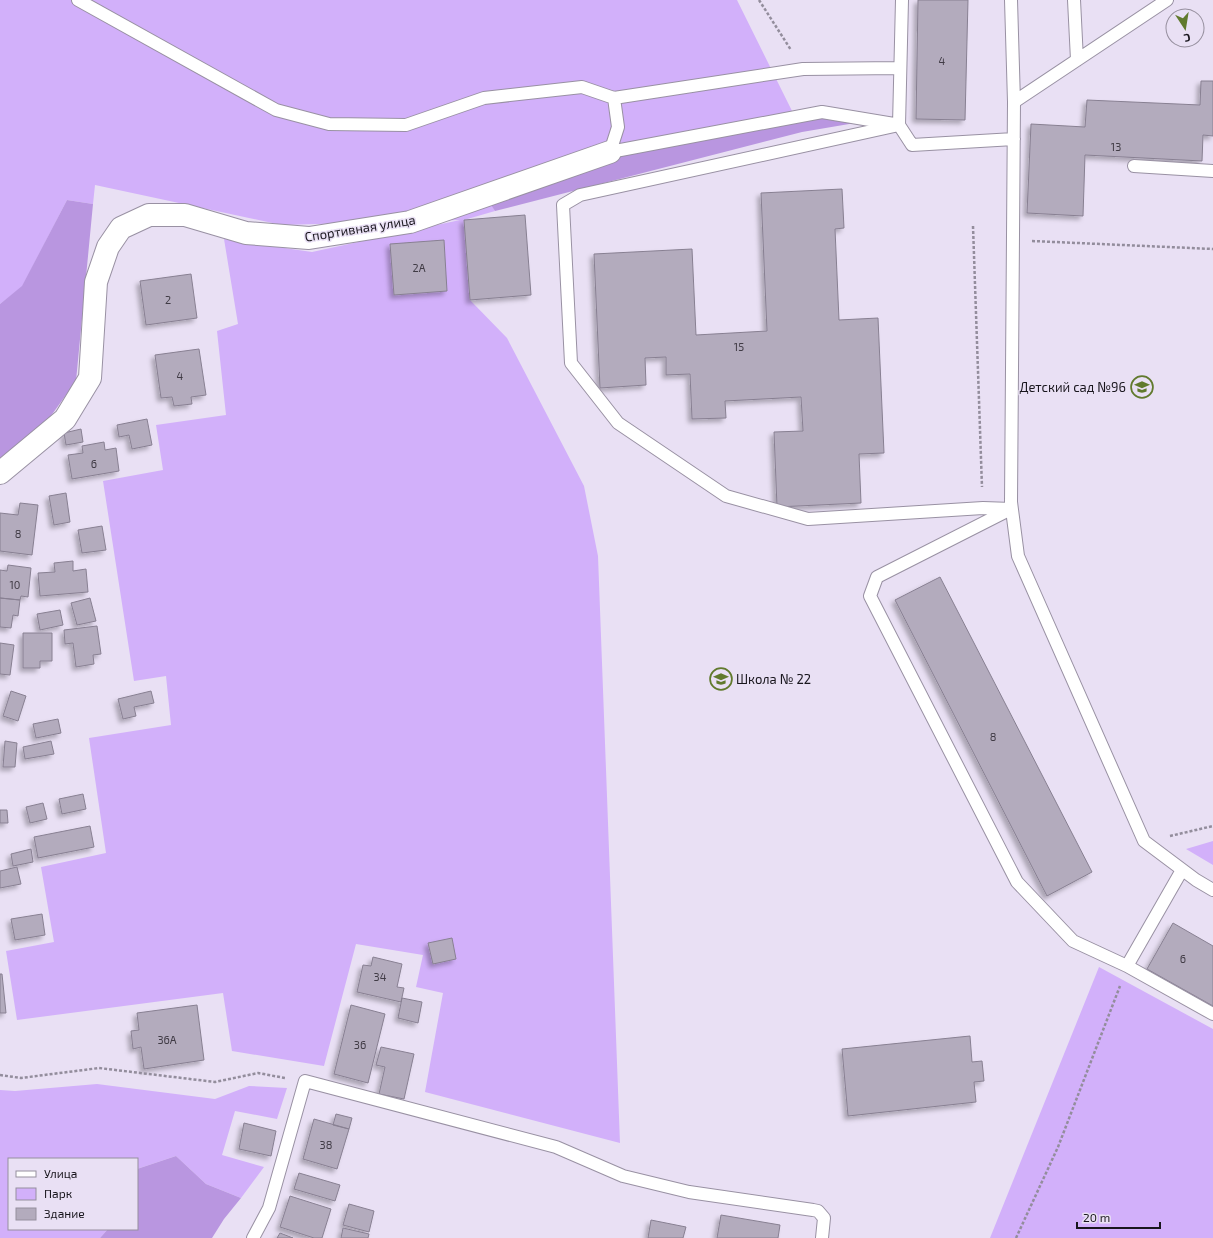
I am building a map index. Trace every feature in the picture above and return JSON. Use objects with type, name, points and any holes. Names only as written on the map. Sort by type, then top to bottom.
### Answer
[{"type":"street","name":"Спортивная улица","points":[[0,472],[65,419],[90,378],[96,282],[108,247],[121,228],[149,215],[186,215],[246,233],[309,238],[332,235],[410,222],[610,152]]},
{"type":"lane","points":[[78,0],[276,110],[329,124],[406,124],[484,98],[582,87],[614,98],[803,69],[899,68]]},
{"type":"lane","points":[[902,0],[899,68],[899,125],[912,145],[1014,139]]},
{"type":"lane","points":[[1012,0],[1014,102],[1012,240],[1012,509],[1018,556],[1144,841],[1182,870],[1213,890]]},
{"type":"lane","points":[[1074,0],[1077,60]]},
{"type":"lane","points":[[1014,102],[1167,0]]},
{"type":"lane","points":[[614,98],[618,127],[610,152],[822,112],[899,125]]},
{"type":"lane","points":[[899,125],[580,195],[564,205],[571,363],[618,423],[726,496],[808,519],[983,508],[1012,509]]},
{"type":"lane","points":[[1134,166],[1213,171]]},
{"type":"lane","points":[[1012,509],[878,577],[870,596],[1017,882],[1073,941],[1127,966],[1213,1014]]},
{"type":"lane","points":[[1127,966],[1182,870]]},
{"type":"lane","points":[[253,1238],[269,1208],[305,1081],[556,1147],[623,1176],[689,1192],[813,1210],[821,1214],[824,1218],[822,1238]]},
{"type":"path","points":[[759,0],[803,69]]},
{"type":"path","points":[[973,226],[983,508]]},
{"type":"path","points":[[1012,240],[1213,249]]},
{"type":"path","points":[[1144,841],[1213,826]]},
{"type":"path","points":[[1016,1238],[1058,1147],[1127,966]]},
{"type":"path","points":[[0,1075],[21,1078],[98,1068],[215,1082],[258,1073],[305,1081]]},
{"type":"green space","points":[[0,0],[737,0],[795,117],[485,196],[495,211],[464,220],[470,300],[507,338],[584,486],[598,556],[620,1143],[425,1092],[443,993],[416,987],[423,955],[356,944],[324,1066],[232,1051],[223,993],[17,1020],[6,951],[54,942],[41,867],[106,853],[89,738],[171,725],[166,676],[134,681],[103,481],[163,470],[156,425],[226,415],[217,331],[238,324],[224,239],[312,252],[460,220],[282,225],[95,185],[93,204],[67,200],[22,287],[0,304]]},
{"type":"green space","points":[[1213,841],[1213,865],[1186,849]]},
{"type":"green space","points":[[1099,967],[1213,1029],[1213,1238],[990,1238]]},
{"type":"green space","points":[[97,1084],[215,1099],[249,1086],[287,1088],[277,1119],[235,1111],[222,1155],[264,1167],[241,1198],[206,1184],[176,1156],[138,1169],[138,1158],[8,1158],[8,1230],[107,1230],[100,1238],[0,1238],[0,1090],[15,1091]]},
{"type":"shaded area","points":[[833,111],[855,123],[802,132],[495,211],[484,195],[556,168]]},
{"type":"shaded area","points":[[67,200],[93,204],[76,381],[48,420],[0,459],[0,304],[22,286]]},
{"type":"shaded area","points":[[176,1156],[206,1184],[241,1198],[224,1219],[212,1238],[100,1238],[107,1230],[138,1230],[138,1169]]},
{"type":"building","points":[[918,0],[968,0],[965,120],[916,119]]},
{"type":"building","points":[[1201,81],[1213,81],[1213,136],[1203,135],[1202,161],[1085,155],[1083,216],[1027,213],[1031,124],[1085,127],[1087,100],[1200,105]]},
{"type":"building","points":[[842,189],[844,228],[835,229],[839,320],[878,318],[884,453],[859,454],[861,503],[777,507],[774,432],[803,431],[801,397],[725,401],[726,418],[692,419],[690,374],[666,375],[666,357],[645,358],[646,385],[600,388],[594,254],[692,249],[696,335],[767,331],[761,193]]},
{"type":"building","points":[[525,215],[531,295],[470,300],[464,220]]},
{"type":"building","points":[[444,240],[447,291],[394,295],[390,244]]},
{"type":"building","points":[[191,274],[197,318],[146,325],[140,281]]},
{"type":"building","points":[[199,349],[206,395],[191,397],[192,404],[174,406],[172,397],[161,398],[155,355]]},
{"type":"building","points":[[147,419],[152,445],[132,449],[129,435],[119,437],[117,425]]},
{"type":"building","points":[[81,429],[83,442],[66,445],[64,433]]},
{"type":"building","points":[[104,442],[105,450],[116,448],[119,471],[72,479],[68,455],[83,453],[82,446]]},
{"type":"building","points":[[66,493],[70,522],[54,525],[49,496]]},
{"type":"building","points":[[20,503],[38,505],[32,555],[0,551],[0,513],[18,515]]},
{"type":"building","points":[[102,526],[106,550],[82,553],[78,530]]},
{"type":"building","points":[[73,561],[73,571],[86,569],[88,592],[40,596],[38,573],[55,572],[54,563]]},
{"type":"building","points":[[8,565],[31,568],[28,597],[21,596],[20,600],[0,598],[0,570],[7,571]]},
{"type":"building","points":[[940,577],[1092,872],[1047,896],[895,600]]},
{"type":"building","points":[[0,598],[20,600],[18,616],[13,615],[11,628],[0,627]]},
{"type":"building","points":[[90,598],[96,621],[77,625],[71,603]]},
{"type":"building","points":[[60,610],[63,625],[40,630],[37,614]]},
{"type":"building","points":[[97,626],[101,654],[93,655],[94,664],[76,667],[73,643],[65,644],[64,630]]},
{"type":"building","points":[[23,633],[52,633],[52,661],[40,661],[40,668],[23,668]]},
{"type":"building","points":[[0,643],[14,645],[10,675],[0,674]]},
{"type":"building","points":[[11,691],[26,696],[18,721],[3,716]]},
{"type":"building","points":[[151,691],[154,703],[134,707],[136,716],[123,719],[118,699]]},
{"type":"building","points":[[58,719],[61,733],[36,738],[33,724]]},
{"type":"building","points":[[5,741],[17,743],[15,767],[3,767]]},
{"type":"building","points":[[51,741],[54,754],[25,759],[23,747]]},
{"type":"building","points":[[83,794],[86,809],[62,814],[59,799]]},
{"type":"building","points":[[43,803],[47,819],[30,823],[26,807]]},
{"type":"building","points":[[0,810],[7,810],[8,823],[0,823]]},
{"type":"building","points":[[90,826],[94,847],[38,858],[34,837]]},
{"type":"building","points":[[31,849],[33,862],[13,866],[11,854]]},
{"type":"building","points":[[17,867],[21,884],[0,888],[0,871]]},
{"type":"building","points":[[42,914],[45,935],[15,940],[11,919]]},
{"type":"building","points":[[1173,923],[1213,946],[1213,1006],[1147,969]]},
{"type":"building","points":[[452,938],[456,959],[433,964],[428,943]]},
{"type":"building","points":[[373,957],[402,964],[397,987],[404,988],[401,1002],[357,992],[363,965],[371,966]]},
{"type":"building","points":[[0,974],[2,974],[6,1013],[0,1013]]},
{"type":"building","points":[[402,998],[422,1002],[418,1023],[398,1018]]},
{"type":"building","points":[[197,1005],[204,1060],[144,1069],[141,1047],[133,1049],[131,1031],[139,1030],[137,1013]]},
{"type":"building","points":[[351,1005],[385,1014],[368,1083],[334,1074]]},
{"type":"building","points":[[970,1036],[972,1062],[982,1061],[984,1081],[974,1082],[976,1102],[848,1116],[842,1049]]},
{"type":"building","points":[[381,1047],[414,1054],[404,1099],[379,1094],[385,1067],[376,1065]]},
{"type":"building","points":[[336,1114],[352,1118],[349,1129],[333,1125]]},
{"type":"building","points":[[314,1119],[349,1129],[337,1169],[303,1159]]},
{"type":"building","points":[[244,1123],[276,1131],[271,1156],[239,1149]]},
{"type":"building","points":[[299,1173],[340,1185],[335,1201],[294,1189]]},
{"type":"building","points":[[290,1196],[331,1209],[322,1238],[314,1238],[280,1227]]},
{"type":"building","points":[[349,1204],[374,1211],[369,1232],[343,1225]]},
{"type":"building","points":[[721,1215],[780,1225],[778,1238],[717,1238]]},
{"type":"building","points":[[651,1220],[686,1227],[683,1238],[648,1238]]},
{"type":"building","points":[[343,1228],[369,1234],[368,1238],[341,1238]]},
{"type":"building","points":[[280,1233],[293,1238],[277,1238]]},
{"type":"place","name":"Детский сад №96","points":[[1142,387]]},
{"type":"place","name":"Школа № 22","points":[[721,679]]}]
